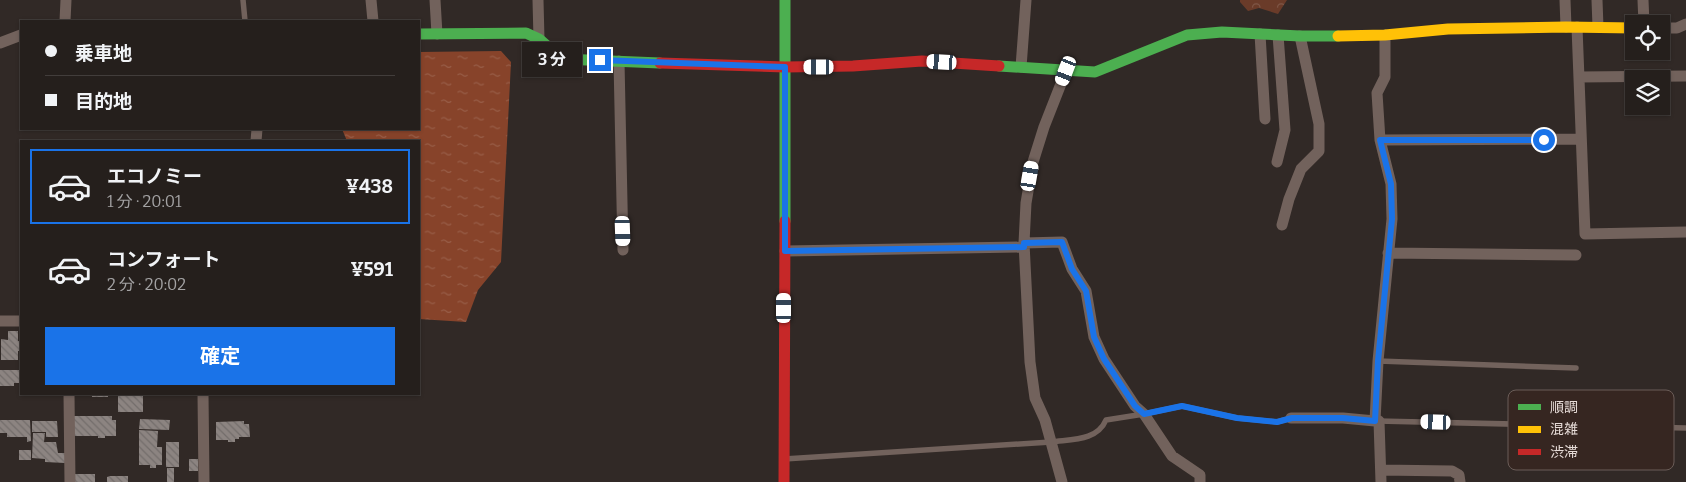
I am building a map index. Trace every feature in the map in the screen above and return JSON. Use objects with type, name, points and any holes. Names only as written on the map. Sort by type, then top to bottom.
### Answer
[{"type":"street","points":[[66,0],[66,20]]},
{"type":"street","points":[[371,0],[374,20]]},
{"type":"street","points":[[435,0],[438,34]]},
{"type":"street","points":[[538,0],[539,38]]},
{"type":"street","points":[[784,482],[785,0]]},
{"type":"street","points":[[1021,67],[1026,0]]},
{"type":"street","points":[[1564,0],[1571,27],[1579,77],[1585,234],[1686,232]]},
{"type":"street","points":[[1597,0],[1598,27]]},
{"type":"street","points":[[1643,0],[1644,15]]},
{"type":"street","points":[[1670,28],[1677,28],[1686,24]]},
{"type":"street","points":[[420,34],[526,33],[539,38],[562,59],[785,67],[854,66],[922,61],[1095,72],[1187,35],[1222,32],[1300,36],[1386,35],[1448,29],[1625,28]]},
{"type":"street","points":[[1260,34],[1264,119]]},
{"type":"street","points":[[1277,162],[1285,130],[1278,35]]},
{"type":"street","points":[[1382,482],[1377,421],[1378,361],[1392,219],[1391,184],[1380,140],[1377,93],[1385,77],[1386,35]]},
{"type":"street","points":[[0,43],[20,36]]},
{"type":"street","points":[[1282,225],[1289,199],[1301,169],[1319,152],[1319,124],[1300,36]]},
{"type":"street","points":[[619,61],[624,250]]},
{"type":"street","points":[[1062,482],[1045,420],[1034,398],[1030,362],[1024,245],[1026,203],[1033,162],[1044,127],[1066,71]]},
{"type":"street","points":[[1579,77],[1686,76]]},
{"type":"street","points":[[1380,140],[1581,139]]},
{"type":"street","points":[[785,251],[1024,245],[1062,242],[1072,269],[1086,291],[1094,337],[1104,359],[1135,406],[1144,414],[1172,456],[1200,475],[1200,482]]},
{"type":"street","points":[[1388,254],[1576,255]]},
{"type":"street","points":[[0,321],[20,321]]},
{"type":"street","points":[[69,395],[70,482]]},
{"type":"street","points":[[203,395],[204,482]]},
{"type":"street","points":[[1292,418],[1343,418],[1377,421]]},
{"type":"street","points":[[1381,470],[1452,471],[1459,475],[1460,482]]},
{"type":"lane","points":[[243,0],[245,20]]},
{"type":"lane","points":[[1378,361],[1576,368]]},
{"type":"lane","points":[[784,459],[1051,442],[1090,437],[1103,428],[1106,420],[1182,406],[1237,418],[1277,422],[1292,418]]},
{"type":"lane","points":[[1377,421],[1508,424]]},
{"type":"green space","points":[[1240,0],[1287,0],[1278,14],[1259,8],[1248,11]]},
{"type":"water","points":[[501,51],[511,62],[501,262],[478,290],[466,322],[420,319],[420,140],[347,140],[342,130],[420,130],[420,52]]},
{"type":"building","points":[[8,331],[18,331],[20,351],[18,351],[18,360],[1,360],[1,339],[8,340]]},
{"type":"building","points":[[0,370],[20,370],[20,383],[14,383],[14,386],[0,386]]},
{"type":"building","points":[[92,395],[108,395],[108,397],[92,397]]},
{"type":"building","points":[[118,395],[143,395],[143,412],[118,412]]},
{"type":"building","points":[[74,416],[112,416],[112,420],[116,420],[116,436],[98,438],[98,436],[73,436]]},
{"type":"building","points":[[140,419],[170,420],[169,430],[139,429]]},
{"type":"building","points":[[0,420],[30,420],[31,441],[27,442],[27,437],[7,437],[7,433],[0,433]]},
{"type":"building","points":[[32,421],[57,421],[58,437],[46,437],[46,432],[32,432]]},
{"type":"building","points":[[244,421],[244,424],[249,424],[250,437],[239,437],[239,439],[235,439],[235,442],[216,440],[216,422]]},
{"type":"building","points":[[139,430],[158,431],[157,447],[162,447],[162,465],[150,468],[150,465],[139,465]]},
{"type":"building","points":[[33,433],[45,433],[44,442],[56,442],[58,453],[65,453],[65,463],[45,462],[45,459],[32,458]]},
{"type":"building","points":[[166,442],[179,442],[179,467],[166,467]]},
{"type":"building","points":[[19,450],[31,450],[31,460],[19,460]]},
{"type":"building","points":[[189,459],[198,459],[198,471],[189,471]]},
{"type":"building","points":[[167,468],[174,468],[174,482],[167,482]]},
{"type":"building","points":[[73,474],[95,474],[95,482],[73,482]]},
{"type":"building","points":[[128,476],[128,482],[107,482],[107,477]]},
{"type":"traffic: fast","points":[[785,0],[785,221]]},
{"type":"traffic: fast","points":[[999,66],[1095,72],[1187,35],[1222,32],[1338,36]]},
{"type":"traffic: fast","points":[[420,34],[526,33],[539,39],[562,59],[660,63]]},
{"type":"traffic: slow","points":[[1338,36],[1385,35],[1448,29],[1625,28]]},
{"type":"traffic: jam","points":[[660,63],[785,67],[853,66],[922,61],[999,66]]},
{"type":"traffic: jam","points":[[784,482],[785,221]]},
{"type":"route","points":[[600,60],[785,67],[785,251],[1024,247],[1024,243],[1062,242],[1072,269],[1086,291],[1094,337],[1104,359],[1135,406],[1144,414],[1182,406],[1237,418],[1277,422],[1292,418],[1343,418],[1375,421],[1384,287],[1392,219],[1391,184],[1380,140],[1544,140]]}]
